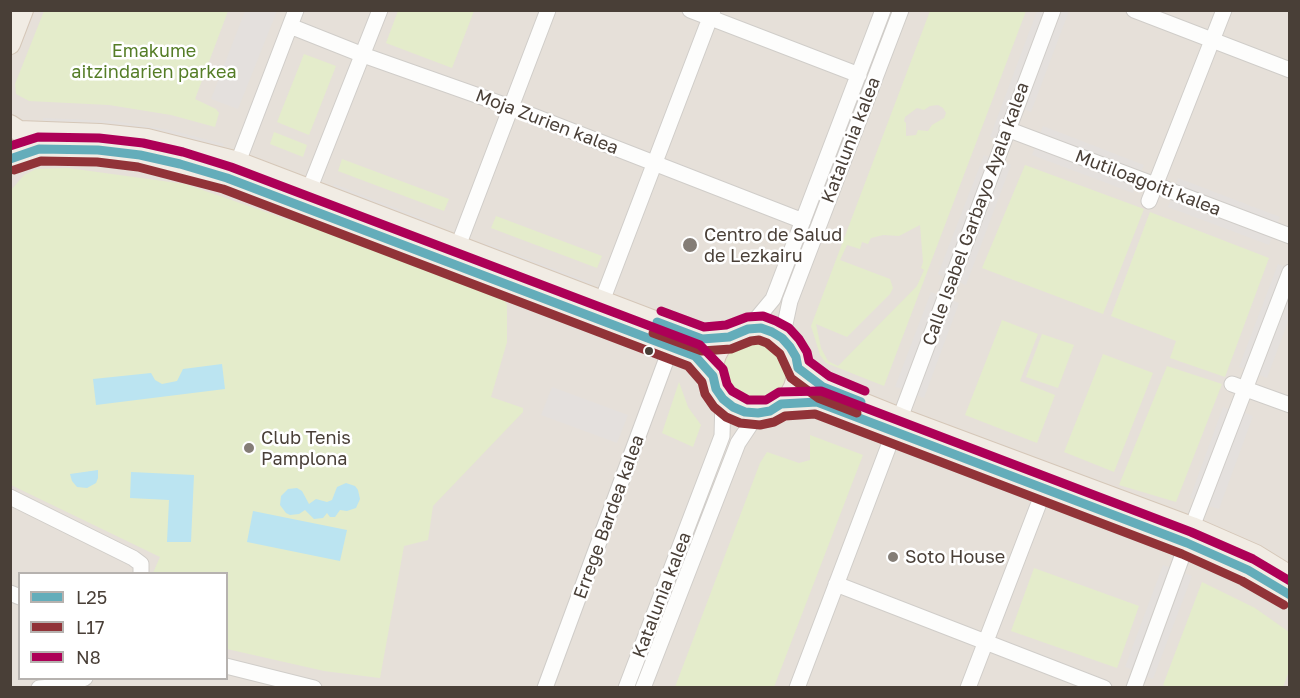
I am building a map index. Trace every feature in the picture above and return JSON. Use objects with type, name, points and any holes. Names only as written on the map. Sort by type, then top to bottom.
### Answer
[{"type":"main road","points":[[10,44],[23,10]]},
{"type":"main road","points":[[10,125],[19,131],[100,134],[147,139],[238,162],[702,339],[729,337],[748,329],[760,328],[772,332],[790,347],[798,368],[796,382],[790,394],[781,404],[770,411],[745,412],[733,407],[723,399],[716,388],[713,362],[719,348],[729,337]]},
{"type":"main road","points":[[10,159],[39,149],[98,150],[140,155],[228,178],[671,346],[695,356],[713,376]]},
{"type":"main road","points":[[798,368],[823,387],[897,425],[1044,490],[1256,555],[1290,576]]},
{"type":"main road","points":[[781,404],[817,402],[897,425],[1190,535],[1290,596]]},
{"type":"street","points":[[238,162],[296,10]]},
{"type":"street","points":[[309,190],[380,10]]},
{"type":"street","points":[[458,246],[548,10]]},
{"type":"street","points":[[690,10],[711,14],[859,75]]},
{"type":"street","name":"Katalunia kalea","points":[[748,329],[772,299],[884,10]]},
{"type":"street","name":"Katalunia kalea","points":[[782,338],[790,301],[901,10]]},
{"type":"street","name":"Calle Isabel Garbayo Ayala kalea","points":[[797,687],[950,288],[1053,10]]},
{"type":"street","points":[[1134,10],[1290,70]]},
{"type":"street","points":[[1149,201],[1224,10]]},
{"type":"street","points":[[602,301],[711,14]]},
{"type":"street","name":"Moja Zurien kalea","points":[[290,26],[363,55],[510,107],[803,221]]},
{"type":"street","name":"Mutiloagoiti kalea","points":[[1007,129],[1290,236]]},
{"type":"street","points":[[1134,687],[1190,535],[1238,386],[1290,272]]},
{"type":"street","name":"Errege Bardea kalea","points":[[545,687],[671,346]]},
{"type":"street","points":[[1238,386],[1290,405]]},
{"type":"street","name":"Katalunia kalea","points":[[626,687],[722,436],[723,399]]},
{"type":"street","name":"Katalunia kalea","points":[[643,687],[738,443],[758,413]]},
{"type":"street","points":[[968,687],[1044,490]]},
{"type":"street","points":[[10,497],[133,558],[141,564],[141,572]]},
{"type":"street","points":[[836,584],[1104,687]]},
{"type":"street","points":[[228,666],[314,687]]},
{"type":"street","points":[[39,687],[65,687],[81,680]]},
{"type":"shaded area","points":[[10,11],[1289,11],[1289,687],[11,687]]},
{"type":"shaded area","points":[[245,11],[277,11],[238,109],[211,99]]},
{"type":"shaded area","points":[[1037,11],[1046,11],[998,140],[990,137]]},
{"type":"shaded area","points":[[1060,11],[1069,11],[1031,112],[1023,109]]},
{"type":"shaded area","points":[[43,118],[113,121],[170,130],[224,144],[221,152],[43,126]]},
{"type":"shaded area","points":[[1043,126],[1144,165],[1141,173],[1040,134]]},
{"type":"shaded area","points":[[1035,147],[1136,186],[1133,193],[1032,155]]},
{"type":"shaded area","points":[[984,155],[992,158],[946,278],[938,274]]},
{"type":"shaded area","points":[[1003,162],[1011,165],[966,285],[958,282]]},
{"type":"shaded area","points":[[1178,178],[1280,217],[1277,224],[1175,186]]},
{"type":"shaded area","points":[[334,184],[437,224],[434,232],[330,193]]},
{"type":"shaded area","points":[[1171,199],[1272,237],[1269,245],[1168,207]]},
{"type":"shaded area","points":[[485,243],[592,283],[589,291],[482,250]]},
{"type":"shaded area","points":[[1278,264],[1286,267],[1247,370],[1239,367]]},
{"type":"shaded area","points":[[931,292],[939,295],[904,389],[895,387]]},
{"type":"shaded area","points":[[1289,295],[1289,319],[1267,378],[1259,375]]},
{"type":"shaded area","points":[[951,300],[959,303],[924,398],[916,395]]},
{"type":"shaded area","points":[[552,387],[628,415],[617,443],[541,415]]},
{"type":"shaded area","points":[[1223,407],[1231,410],[1197,500],[1190,498]]},
{"type":"shaded area","points":[[1243,412],[1253,416],[1219,509],[1209,506]]},
{"type":"shaded area","points":[[1163,565],[1172,568],[1133,670],[1125,667]]},
{"type":"shaded area","points":[[1184,573],[1192,576],[1153,679],[1145,676]]},
{"type":"green space","name":"Emakume aitzindarien parkea","points":[[44,11],[228,11],[195,99],[216,109],[219,113],[215,127],[171,115],[109,105],[29,101],[16,94],[15,84]]},
{"type":"green space","points":[[398,11],[474,11],[452,68],[386,43]]},
{"type":"green space","points":[[930,11],[1026,11],[884,386],[826,363],[820,355],[811,326]],"holes":[[[938,105],[946,113],[944,118],[932,125],[928,131],[918,130],[916,135],[906,136],[905,117],[917,108],[924,110]],[[920,225],[923,262],[921,268],[924,270],[917,286],[838,366],[828,361],[821,348],[816,324],[847,337],[890,294],[893,288],[890,279],[840,260],[847,245],[860,249],[862,242],[868,244],[871,238],[883,235],[899,236]]]},
{"type":"green space","points":[[304,54],[336,66],[309,135],[277,122]]},
{"type":"green space","points":[[274,132],[307,145],[303,157],[270,144]]},
{"type":"green space","points":[[342,159],[449,199],[444,211],[338,171]]},
{"type":"green space","points":[[1025,165],[1144,209],[1103,314],[982,268]]},
{"type":"green space","name":"Club Tenis Pamplona","points":[[68,168],[185,184],[292,221],[294,216],[503,296],[507,305],[507,342],[491,397],[523,408],[523,412],[433,506],[428,540],[404,546],[380,678],[324,671],[228,649],[228,572],[153,572],[160,557],[11,485],[11,190],[24,175],[36,169]]},
{"type":"green space","points":[[1150,212],[1269,258],[1225,377],[1170,358],[1176,341],[1111,316]]},
{"type":"green space","points":[[496,216],[602,256],[597,268],[491,228]]},
{"type":"green space","points":[[1002,320],[1038,334],[1020,381],[1055,395],[1037,443],[965,415]]},
{"type":"green space","points":[[1042,334],[1074,345],[1058,388],[1026,377]]},
{"type":"green space","points":[[755,340],[767,342],[777,349],[784,359],[786,371],[784,383],[777,393],[767,400],[755,402],[743,400],[733,393],[726,383],[724,371],[726,359],[733,349],[743,342]]},
{"type":"green space","points":[[1103,354],[1153,373],[1114,472],[1064,452]]},
{"type":"green space","points":[[1167,366],[1222,384],[1176,502],[1119,485]]},
{"type":"green space","points":[[679,382],[688,407],[701,425],[693,447],[662,433]]},
{"type":"green space","points":[[810,435],[863,455],[774,687],[675,687],[760,463],[767,452],[799,463],[810,460]]},
{"type":"green space","points":[[1034,568],[1139,606],[1117,668],[1011,631]]},
{"type":"green space","points":[[1202,582],[1255,608],[1289,632],[1289,671],[1283,687],[1170,688],[1163,685]]},
{"type":"water","points":[[222,364],[225,389],[96,405],[93,379],[151,373],[155,380],[162,384],[177,381],[183,369]]},
{"type":"water","points":[[98,470],[96,483],[87,488],[77,487],[70,474]]},
{"type":"water","points":[[131,472],[194,475],[191,542],[167,542],[169,500],[130,498]]},
{"type":"water","points":[[346,483],[355,486],[360,499],[356,508],[347,511],[340,510],[335,517],[330,517],[327,513],[323,518],[314,519],[305,510],[299,514],[290,515],[280,505],[281,496],[288,489],[297,488],[302,491],[309,504],[316,499],[327,502],[332,500],[337,487]]},
{"type":"water","points":[[253,511],[347,530],[340,561],[247,542]]},
{"type":"transit line","name":"N8","points":[[10,146],[38,137],[99,138],[143,143],[183,152],[231,167],[700,345],[723,369],[727,384],[732,391],[748,400],[766,400],[779,392],[821,391],[1191,532],[1253,559],[1290,581]]},
{"type":"transit line","name":"L25","points":[[10,159],[39,149],[98,150],[140,155],[227,178],[695,356],[713,376],[716,389],[723,399],[733,407],[745,412],[770,411],[781,404],[817,402],[1187,543],[1248,570],[1290,595]]},
{"type":"transit line","name":"L17","points":[[14,170],[41,161],[97,162],[138,167],[223,189],[688,366],[702,382],[705,394],[714,407],[726,417],[740,423],[760,425],[774,422],[785,416],[815,414],[1182,554],[1242,581],[1284,605]]},
{"type":"transit line","name":"N8","points":[[661,311],[704,327],[726,325],[747,317],[763,316],[776,321],[789,328],[799,339],[807,352],[809,361],[829,376],[865,391]]},
{"type":"transit line","name":"L25","points":[[657,322],[702,339],[729,337],[748,329],[761,328],[772,332],[790,347],[796,357],[798,368],[823,387],[861,402]]},
{"type":"transit line","name":"L17","points":[[653,333],[702,351],[731,349],[759,340],[767,343],[780,354],[791,378],[818,398],[857,413]]},
{"type":"place","name":"Centro de Salud de Lezkairu","points":[[690,245]]},
{"type":"place","name":"Club Tenis Pamplona","points":[[249,448]]},
{"type":"place","name":"Soto House","points":[[893,557]]}]
